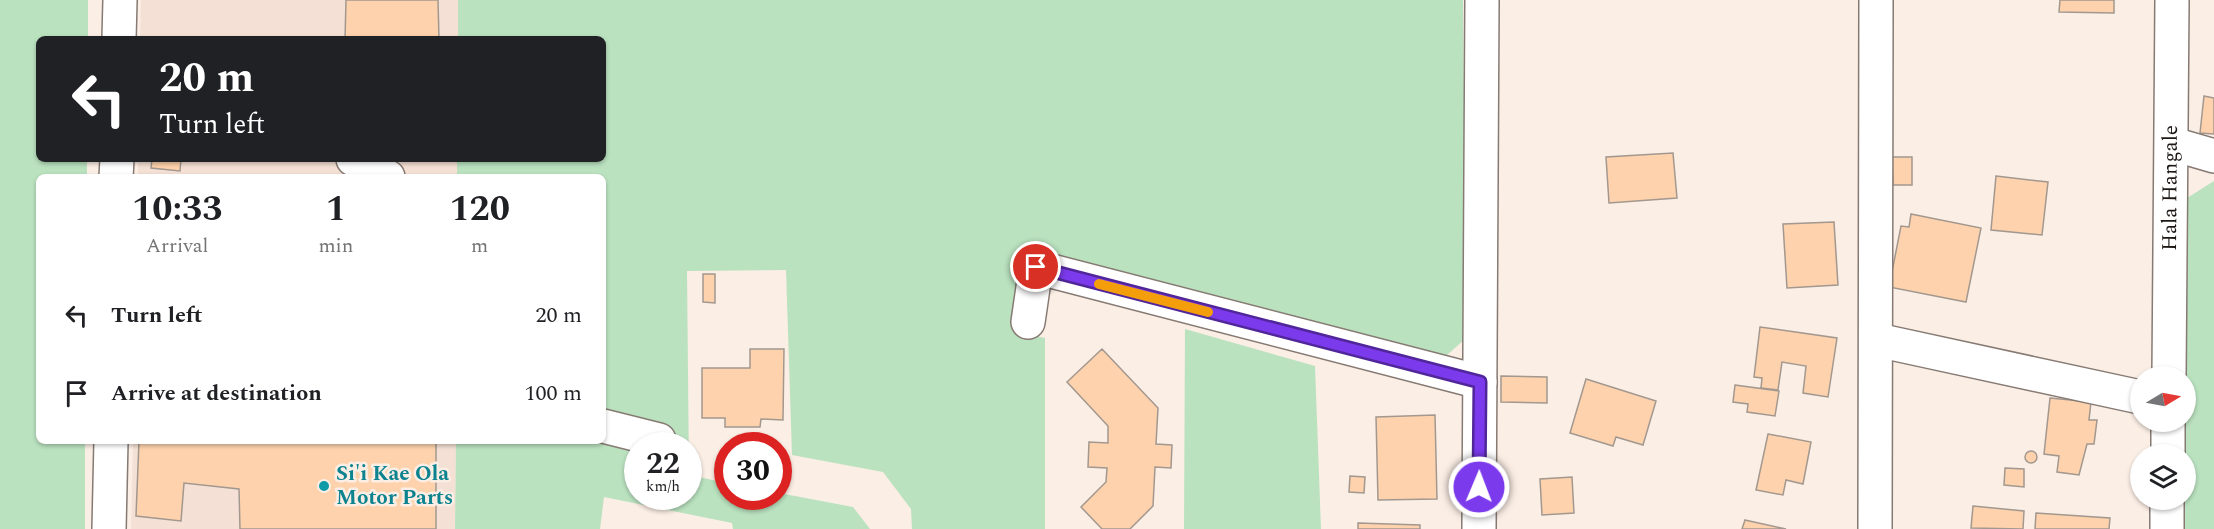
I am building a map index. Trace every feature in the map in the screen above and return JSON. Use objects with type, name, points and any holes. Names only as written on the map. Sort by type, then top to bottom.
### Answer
[{"type":"street","points":[[119,36],[120,0]]},
{"type":"street","points":[[1479,529],[1482,0]]},
{"type":"street","points":[[1875,529],[1876,0]]},
{"type":"street","name":"Hala Hangale","points":[[2169,366],[2173,144],[2172,0]]},
{"type":"street","points":[[2173,144],[2214,156]]},
{"type":"street","points":[[359,162],[382,174]]},
{"type":"street","points":[[1028,322],[1036,267],[1480,382]]},
{"type":"street","points":[[1877,340],[2130,395]]},
{"type":"street","points":[[606,427],[627,432]]},
{"type":"street","points":[[109,529],[111,444]]},
{"type":"street","points":[[2167,510],[2167,529]]},
{"type":"shaded area","points":[[141,0],[458,0],[458,36],[140,36]]},
{"type":"shaded area","points":[[138,162],[457,162],[457,174],[138,174]]},
{"type":"shaded area","name":"Si'i Kae Ola Motor Parts","points":[[133,444],[456,444],[455,529],[131,529]]},
{"type":"green space","points":[[0,0],[88,0],[88,36],[36,36],[36,162],[87,162],[87,174],[36,174],[36,444],[85,444],[85,529],[0,529]]},
{"type":"green space","points":[[458,0],[1463,0],[1466,338],[1446,356],[1054,257],[1017,282],[1012,331],[1045,338],[1045,529],[912,529],[911,509],[883,472],[792,455],[786,270],[687,271],[689,432],[624,432],[624,501],[604,497],[600,529],[455,529],[456,444],[606,444],[606,174],[457,174],[457,162],[606,162],[606,36],[458,36]]},
{"type":"green space","points":[[2214,181],[2214,529],[2185,529],[2185,510],[2196,510],[2196,444],[2186,444],[2186,432],[2196,432],[2196,366],[2186,366],[2187,198]]},
{"type":"green space","points":[[1185,329],[1315,366],[1321,529],[1184,529]]},
{"type":"green space","points":[[702,478],[714,480],[714,510],[792,510],[792,495],[853,507],[870,529],[733,529],[732,523],[668,510],[702,510]]},
{"type":"building","points":[[346,0],[438,0],[439,36],[345,36]]},
{"type":"building","points":[[2060,0],[2114,0],[2114,13],[2059,12]]},
{"type":"building","points":[[2204,96],[2214,98],[2214,134],[2200,133]]},
{"type":"building","points":[[1673,153],[1677,198],[1609,203],[1606,157]]},
{"type":"building","points":[[1892,157],[1912,157],[1912,185],[1893,185]]},
{"type":"building","points":[[152,162],[181,162],[180,171],[151,168]]},
{"type":"building","points":[[1996,176],[2048,182],[2042,235],[1991,230]]},
{"type":"building","points":[[1911,214],[1981,228],[1966,302],[1889,287],[1901,226],[1909,227]]},
{"type":"building","points":[[1834,222],[1838,285],[1787,288],[1783,224]]},
{"type":"building","points":[[703,274],[715,274],[715,303],[703,302]]},
{"type":"building","points":[[1760,327],[1837,338],[1828,397],[1803,393],[1806,366],[1782,362],[1778,390],[1761,388],[1762,378],[1754,377]]},
{"type":"building","points":[[750,349],[784,349],[783,420],[761,419],[760,427],[725,427],[725,418],[702,418],[702,368],[750,368]]},
{"type":"building","points":[[1102,349],[1158,408],[1156,444],[1172,445],[1171,468],[1155,467],[1153,506],[1130,529],[1102,529],[1081,507],[1106,482],[1107,468],[1088,467],[1089,442],[1108,443],[1108,426],[1067,382]]},
{"type":"building","points":[[1501,376],[1547,377],[1547,403],[1501,402]]},
{"type":"building","points":[[1586,379],[1656,401],[1643,445],[1616,437],[1613,446],[1570,433]]},
{"type":"building","points":[[1735,385],[1779,391],[1775,416],[1747,412],[1748,404],[1733,402]]},
{"type":"building","points":[[2050,398],[2091,402],[2089,420],[2097,420],[2094,444],[2087,444],[2079,475],[2057,472],[2059,456],[2044,454]]},
{"type":"building","points":[[1435,415],[1437,499],[1378,500],[1376,417]]},
{"type":"building","points":[[1768,434],[1811,442],[1803,484],[1786,480],[1783,495],[1756,490]]},
{"type":"building","name":"Si'i Kae Ola Motor Parts","points":[[139,444],[436,444],[436,529],[240,529],[239,489],[184,483],[181,521],[136,516]]},
{"type":"building","points":[[2033,451],[2037,457],[2033,463],[2029,463],[2025,455]]},
{"type":"building","points":[[2005,468],[2024,469],[2024,487],[2004,485]]},
{"type":"building","points":[[1350,476],[1365,477],[1364,493],[1349,492]]},
{"type":"building","points":[[1572,477],[1574,513],[1542,515],[1540,479]]},
{"type":"building","points":[[1973,506],[2024,511],[2023,529],[1971,528]]},
{"type":"building","points":[[2036,513],[2110,518],[2109,529],[2035,529]]},
{"type":"building","points":[[1745,520],[1786,529],[1742,529]]},
{"type":"building","points":[[1358,523],[1420,525],[1420,529],[1358,529]]},
{"type":"slow traffic","points":[[1099,284],[1208,312]]},
{"type":"place","name":"Si'i Kae Ola Motor Parts","points":[[324,486]]},
{"type":"route","points":[[1036,267],[1480,382],[1479,487]]}]
